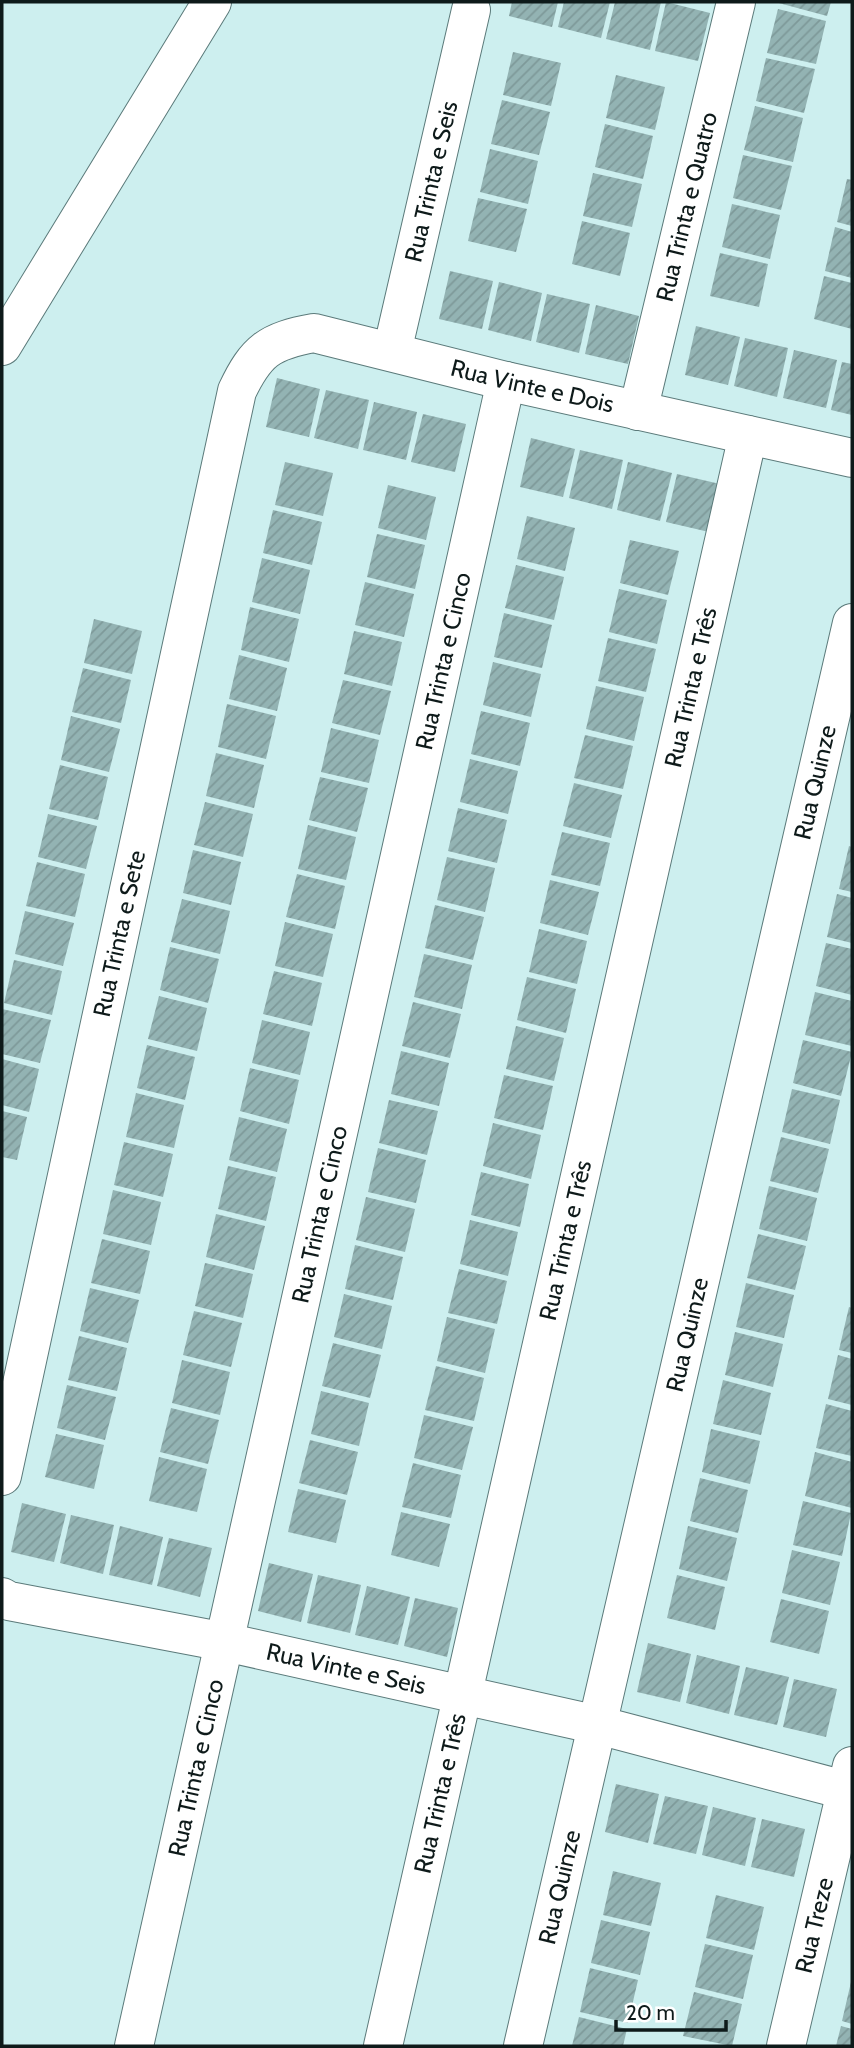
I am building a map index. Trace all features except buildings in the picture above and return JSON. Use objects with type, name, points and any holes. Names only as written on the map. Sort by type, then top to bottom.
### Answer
[{"type":"street","points":[[2,346],[212,2]]},
{"type":"street","name":"Rua Trinta e Quatro","points":[[638,411],[736,2]]},
{"type":"street","name":"Rua Trinta e Seis","points":[[392,352],[471,10]]},
{"type":"street","name":"Rua Vinte e Dois","points":[[237,391],[249,366],[269,347],[291,337],[314,333],[506,381],[852,458]]},
{"type":"street","name":"Rua Trinta e Cinco","points":[[134,2046],[506,381]]},
{"type":"street","name":"Rua Trinta e Sete","points":[[2,1476],[237,391]]},
{"type":"street","name":"Rua Trinta e Três","points":[[383,2046],[748,435]]},
{"type":"street","name":"Rua Quinze","points":[[523,2046],[852,622]]},
{"type":"street","name":"Rua Vinte e Seis","points":[[2,1597],[9,1601],[225,1642],[850,1782]]},
{"type":"street","name":"Rua Treze","points":[[786,2046],[850,1782]]}]
